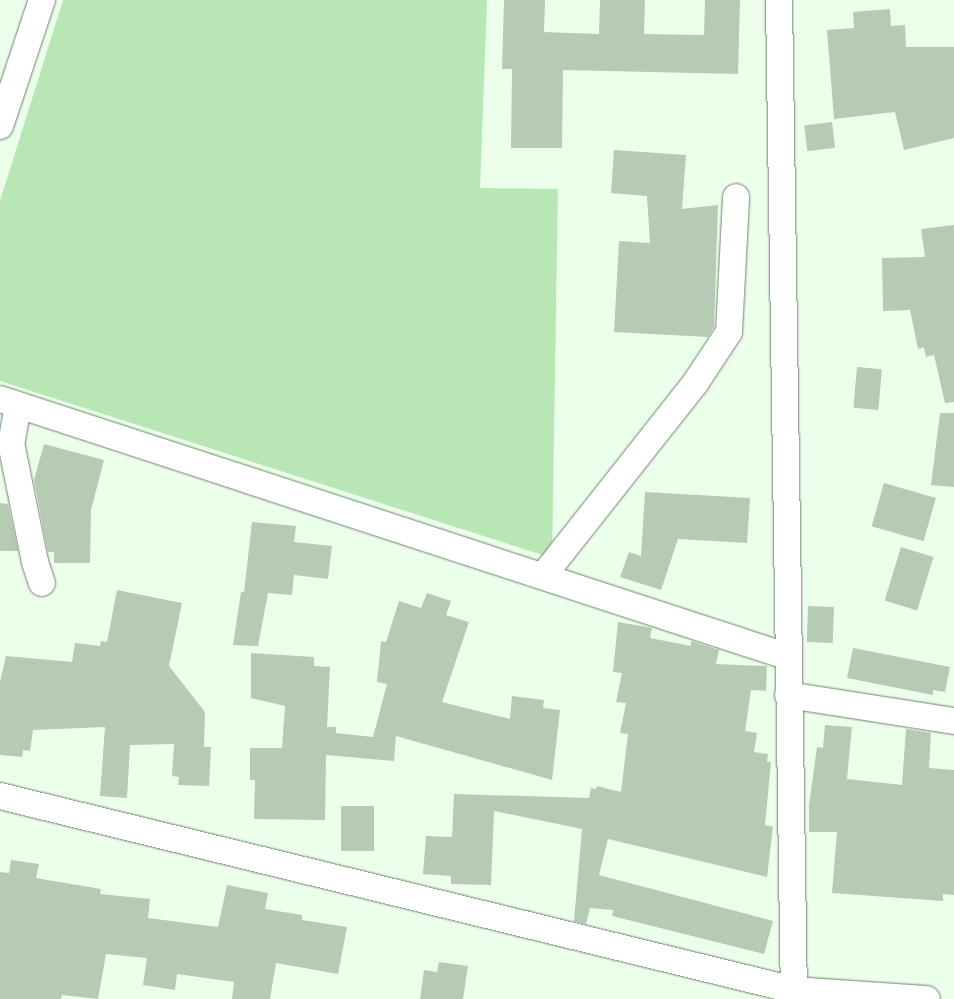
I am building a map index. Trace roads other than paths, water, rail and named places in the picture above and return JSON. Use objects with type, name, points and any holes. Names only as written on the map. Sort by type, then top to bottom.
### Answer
[{"type":"street","points":[[1,122],[42,0]]},
{"type":"street","points":[[779,0],[794,994]]},
{"type":"street","points":[[543,576],[701,375],[729,332],[736,197]]},
{"type":"street","points":[[42,583],[35,562],[11,443],[9,402],[789,657]]},
{"type":"street","points":[[788,695],[954,721]]},
{"type":"street","points":[[0,796],[794,994],[927,999]]}]
